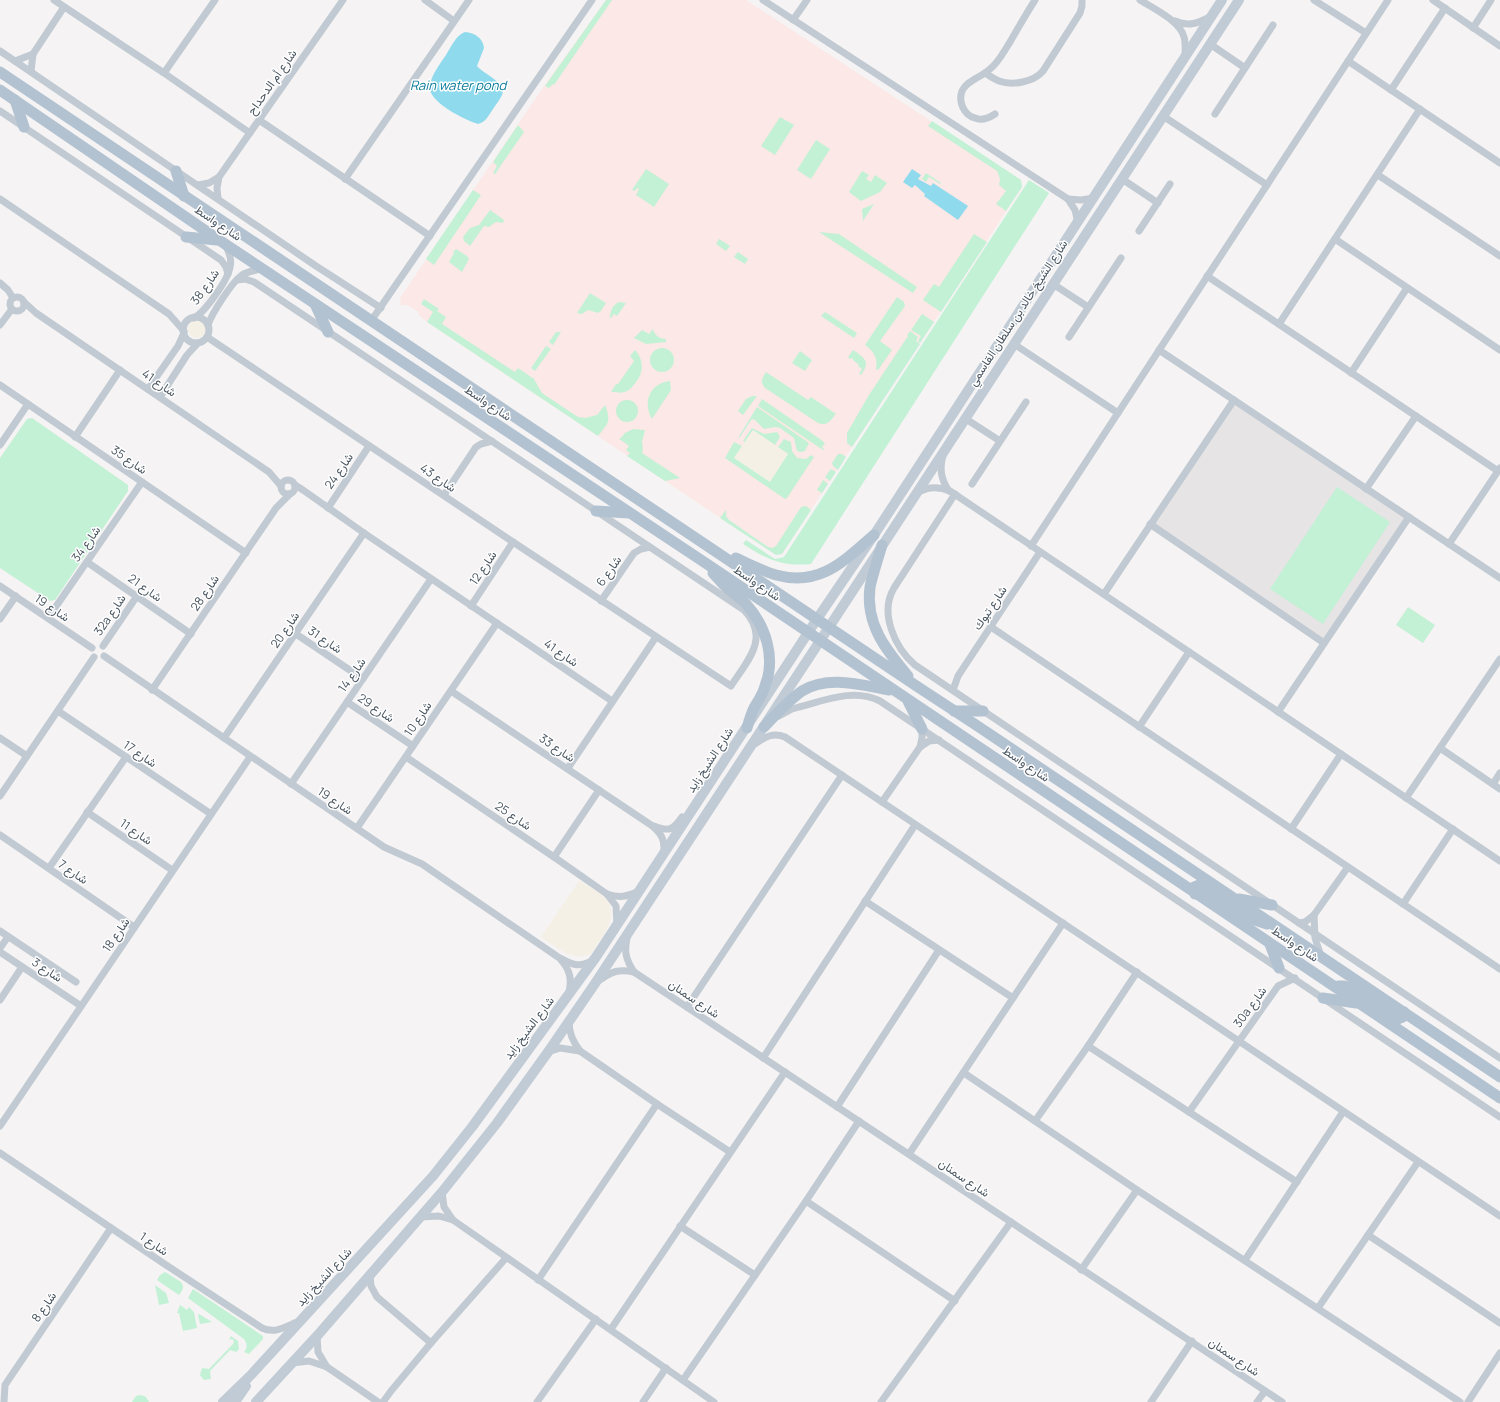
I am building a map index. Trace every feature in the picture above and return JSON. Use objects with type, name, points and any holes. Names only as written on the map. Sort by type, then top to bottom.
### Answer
[{"type":"main road","name":"شارع الشيخ خالد بن سلطان القاسمي","points":[[809,633],[1078,223],[1222,0]]},
{"type":"main road","name":"شارع الشيخ خالد بن سلطان القاسمي","points":[[820,641],[1239,0]]},
{"type":"main road","name":"شارع واسط","points":[[0,72],[1500,1077]]},
{"type":"main road","name":"شارع واسط","points":[[0,90],[222,242],[707,564],[1500,1098]]},
{"type":"main road","points":[[15,100],[24,127]]},
{"type":"main road","points":[[176,171],[184,196]]},
{"type":"main road","points":[[1098,215],[1094,213],[1093,209],[1105,187],[1104,182]]},
{"type":"main road","points":[[186,237],[222,242]]},
{"type":"main road","points":[[313,302],[328,332]]},
{"type":"main road","points":[[596,511],[629,513]]},
{"type":"main road","points":[[722,555],[731,556],[784,577],[802,578],[820,574],[837,566],[874,535]]},
{"type":"main road","points":[[882,545],[873,575],[870,592],[870,609],[873,625],[885,648],[918,687]]},
{"type":"main road","points":[[707,564],[724,586],[743,601],[766,636],[770,663],[765,687],[754,709],[747,728]]},
{"type":"main road","name":"شارع الشيخ زايد","points":[[223,1402],[251,1375],[433,1176],[472,1127],[596,957],[809,633]]},
{"type":"main road","points":[[256,1402],[317,1336],[442,1192],[496,1123],[548,1052],[594,985],[820,641]]},
{"type":"main road","points":[[764,726],[796,696],[818,684],[835,682],[852,683],[894,691]]},
{"type":"main road","points":[[907,700],[922,729]]},
{"type":"main road","points":[[954,711],[983,711]]},
{"type":"main road","points":[[1195,894],[1194,887],[1199,885],[1252,920],[1274,925]]},
{"type":"main road","points":[[1234,898],[1272,905]]},
{"type":"main road","points":[[1270,944],[1279,968]]},
{"type":"main road","points":[[1335,987],[1344,986],[1353,989],[1398,1019],[1403,1017],[1404,1012]]},
{"type":"main road","points":[[1324,998],[1361,1004]]},
{"type":"main road","points":[[235,1402],[251,1375]]},
{"type":"street","points":[[54,0],[164,73],[250,133]]},
{"type":"street","points":[[164,73],[215,0]]},
{"type":"street","name":"شارع أم الدحداح","points":[[219,177],[343,0]]},
{"type":"street","points":[[425,0],[454,21]]},
{"type":"street","points":[[345,178],[469,0]]},
{"type":"street","points":[[371,321],[592,0]]},
{"type":"street","points":[[763,0],[1068,199],[1075,210],[1078,223]]},
{"type":"street","points":[[793,20],[807,0]]},
{"type":"street","points":[[985,73],[998,81],[1006,83],[1029,81],[1037,78],[1080,13],[1082,0]]},
{"type":"street","points":[[1140,0],[1169,19],[1183,33],[1185,57]]},
{"type":"street","points":[[1314,0],[1366,34]]},
{"type":"street","points":[[1031,546],[1388,0]]},
{"type":"street","points":[[1433,0],[1500,46]]},
{"type":"street","points":[[1473,28],[1491,0]]},
{"type":"street","points":[[995,114],[989,118],[982,119],[975,119],[969,116],[964,111],[961,104],[960,97],[962,90],[966,85],[995,65],[1032,1]]},
{"type":"street","points":[[31,72],[33,54],[64,7]]},
{"type":"street","points":[[1391,90],[1445,8]]},
{"type":"street","points":[[1169,19],[1190,25],[1211,17]]},
{"type":"street","points":[[1215,114],[1273,25]]},
{"type":"street","points":[[1210,44],[1245,68]]},
{"type":"street","points":[[0,51],[310,262],[381,308]]},
{"type":"street","points":[[15,61],[33,54]]},
{"type":"street","points":[[1348,61],[1500,163]]},
{"type":"street","points":[[1279,324],[1420,110]]},
{"type":"street","points":[[0,111],[223,262],[228,274]]},
{"type":"street","points":[[1163,116],[1267,185]]},
{"type":"street","points":[[259,120],[430,236]]},
{"type":"street","points":[[1378,175],[1500,256]]},
{"type":"street","points":[[198,185],[209,183],[219,177]]},
{"type":"street","points":[[218,198],[217,188],[219,177]]},
{"type":"street","points":[[1122,179],[1158,203]]},
{"type":"street","points":[[1138,231],[1170,184]]},
{"type":"street","points":[[1068,199],[1081,200],[1094,198]]},
{"type":"street","points":[[0,199],[169,314],[180,318],[202,319],[208,325],[209,334],[187,355],[160,397]]},
{"type":"street","points":[[1335,239],[1500,350]]},
{"type":"street","name":"شارع 38","points":[[193,318],[206,308],[228,274],[231,260],[222,242]]},
{"type":"street","points":[[1069,337],[1121,258]]},
{"type":"street","name":"شارع 38","points":[[208,325],[213,314],[237,280],[249,272],[263,268]]},
{"type":"street","points":[[1207,276],[1499,470],[1449,544]]},
{"type":"street","points":[[237,280],[245,279],[254,282],[752,616]]},
{"type":"street","points":[[0,283],[8,290],[13,298]]},
{"type":"street","points":[[1053,284],[1088,307]]},
{"type":"street","points":[[1351,373],[1407,288]]},
{"type":"street","points":[[12,309],[16,311],[21,310],[24,307],[24,302],[22,299],[19,297],[13,298]]},
{"type":"street","points":[[12,309],[10,303],[13,298]]},
{"type":"street","name":"شارع 41","points":[[24,302],[36,313],[269,472],[288,479]]},
{"type":"street","points":[[0,325],[12,309]]},
{"type":"street","name":"شارع 41","points":[[21,310],[36,313]]},
{"type":"street","points":[[169,314],[190,342],[198,343]]},
{"type":"street","points":[[148,389],[178,346],[184,332],[184,326],[193,318]]},
{"type":"street","name":"شارع 43","points":[[207,337],[601,601],[731,686],[756,644],[756,631],[752,616]]},
{"type":"street","points":[[1014,344],[1118,413]]},
{"type":"street","points":[[1159,350],[1500,578]]},
{"type":"street","points":[[75,437],[120,370]]},
{"type":"street","name":"شارع 35","points":[[0,385],[246,553]]},
{"type":"street","points":[[1104,594],[1234,400]]},
{"type":"street","points":[[972,484],[1026,402]]},
{"type":"street","points":[[0,446],[28,404]]},
{"type":"street","points":[[1366,489],[1416,416]]},
{"type":"street","points":[[966,419],[1000,441]]},
{"type":"street","points":[[476,430],[476,447]]},
{"type":"street","points":[[444,495],[476,447],[492,441]]},
{"type":"street","name":"شارع 24","points":[[328,508],[369,446]]},
{"type":"street","points":[[943,454],[941,469],[942,476],[944,483],[952,493]]},
{"type":"street","name":"شارع 41","points":[[269,472],[281,488]]},
{"type":"street","points":[[291,493],[295,490],[295,485],[288,479],[283,481],[281,488],[286,494],[302,493],[311,496]]},
{"type":"street","name":"شارع 34","points":[[48,618],[142,482]]},
{"type":"street","name":"شارع 41","points":[[295,485],[612,701]]},
{"type":"street","name":"شارع 28","points":[[276,508],[281,488]]},
{"type":"street","points":[[917,493],[929,488],[943,488],[952,493],[1499,859]]},
{"type":"street","name":"شارع 28","points":[[152,690],[276,508],[291,493]]},
{"type":"street","points":[[952,493],[894,588],[889,599],[889,619],[894,636],[902,652],[915,665],[940,682],[1500,1058]]},
{"type":"street","points":[[1278,712],[1409,517]]},
{"type":"street","points":[[1150,524],[1324,643]]},
{"type":"street","name":"شارع 20","points":[[224,738],[364,533]]},
{"type":"street","name":"شارع 6","points":[[634,536],[634,553]]},
{"type":"street","name":"شارع 12","points":[[471,606],[513,542]]},
{"type":"street","name":"شارع 6","points":[[601,601],[634,553],[641,548],[650,547]]},
{"type":"street","name":"شارع تبوك","points":[[953,690],[958,676],[1040,552]]},
{"type":"street","name":"شارع 21","points":[[87,562],[191,634]]},
{"type":"street","name":"شارع 14","points":[[292,784],[431,579]]},
{"type":"street","name":"شارع 19","points":[[0,586],[92,648]]},
{"type":"street","points":[[0,619],[16,596]]},
{"type":"street","name":"32a شارع","points":[[103,646],[136,596]]},
{"type":"street","name":"شارع 10","points":[[357,828],[497,623]]},
{"type":"street","points":[[991,627],[1500,969]]},
{"type":"street","name":"شارع 31","points":[[296,634],[363,679]]},
{"type":"street","points":[[568,768],[656,637]]},
{"type":"street","points":[[97,645],[103,646],[106,651],[104,656],[100,658],[94,657],[92,648],[97,645]]},
{"type":"street","points":[[1139,727],[1189,652]]},
{"type":"street","name":"شارع 19","points":[[104,656],[250,757],[390,850],[422,864],[558,957]]},
{"type":"street","points":[[0,796],[94,657]]},
{"type":"street","points":[[1406,798],[1500,660]]},
{"type":"street","points":[[940,682],[953,679],[958,676]]},
{"type":"street","name":"شارع 33","points":[[451,691],[568,768],[650,825],[659,832],[663,838],[664,855]]},
{"type":"street","points":[[764,726],[792,709],[844,696],[859,694],[880,701],[1295,978],[1500,1117]]},
{"type":"street","name":"شارع 29","points":[[347,702],[413,746]]},
{"type":"street","name":"شارع 17","points":[[58,711],[211,814]]},
{"type":"street","points":[[920,747],[922,729]]},
{"type":"street","points":[[751,746],[770,735],[780,735],[785,737],[1500,1216]]},
{"type":"street","points":[[0,738],[27,756]]},
{"type":"street","points":[[882,802],[920,747],[929,741],[939,740]]},
{"type":"street","points":[[1440,748],[1500,788]]},
{"type":"street","points":[[1291,829],[1341,754]]},
{"type":"street","points":[[49,868],[126,757]]},
{"type":"street","name":"شارع 18","points":[[0,1126],[250,757]]},
{"type":"street","name":"شارع 25","points":[[406,757],[606,894],[616,906],[617,926]]},
{"type":"street","points":[[1493,784],[1500,773]]},
{"type":"street","points":[[687,1007],[842,775]]},
{"type":"street","points":[[554,857],[600,790]]},
{"type":"street","name":"شارع 33","points":[[650,825],[665,830],[671,829],[695,806]]},
{"type":"street","name":"شارع 11","points":[[88,812],[172,870]]},
{"type":"street","points":[[763,1058],[915,825]]},
{"type":"street","points":[[1403,904],[1453,829]]},
{"type":"street","name":"شارع 7","points":[[0,835],[134,927]]},
{"type":"street","points":[[1299,923],[1304,922],[1314,915],[1348,867]]},
{"type":"street","name":"شارع 25","points":[[606,894],[615,897],[623,897],[641,890]]},
{"type":"street","points":[[865,901],[1013,998]]},
{"type":"street","points":[[1314,915],[1314,933],[1322,958]]},
{"type":"street","points":[[909,1154],[1063,923]]},
{"type":"street","points":[[0,931],[76,982]]},
{"type":"street","name":"شارع سمنان","points":[[628,933],[625,956],[628,964],[634,972],[1282,1402]]},
{"type":"street","points":[[0,948],[8,937]]},
{"type":"street","points":[[837,1107],[939,950]]},
{"type":"street","name":"شارع 3","points":[[0,952],[81,1006]]},
{"type":"street","points":[[558,957],[571,964],[579,965],[587,963],[596,957]]},
{"type":"street","points":[[558,957],[570,973],[571,984],[569,995]]},
{"type":"street","points":[[0,1000],[22,967]]},
{"type":"street","name":"30a شارع","points":[[1278,986],[1279,968]]},
{"type":"street","points":[[594,985],[606,975],[615,971],[625,970],[634,972]]},
{"type":"street","points":[[1035,1121],[1088,1046],[1136,972]]},
{"type":"street","name":"30a شارع","points":[[1189,1112],[1278,986],[1295,978]]},
{"type":"street","points":[[569,1021],[572,1040],[580,1051],[730,1152]]},
{"type":"street","points":[[1088,1046],[1297,1182]]},
{"type":"street","points":[[548,1052],[560,1048],[580,1051]]},
{"type":"street","points":[[611,1329],[784,1072]]},
{"type":"street","points":[[964,1073],[1137,1190],[1460,1402]]},
{"type":"street","points":[[538,1280],[657,1104]]},
{"type":"street","points":[[1245,1260],[1343,1112]]},
{"type":"street","points":[[683,1380],[859,1121]]},
{"type":"street","name":"شارع 1","points":[[0,1153],[111,1228],[266,1329],[274,1331],[301,1320]]},
{"type":"street","points":[[1318,1308],[1418,1162]]},
{"type":"street","points":[[1081,1270],[1137,1190]]},
{"type":"street","points":[[442,1192],[444,1207],[453,1220]]},
{"type":"street","points":[[806,1201],[955,1301]]},
{"type":"street","points":[[420,1217],[440,1216],[453,1220],[714,1402]]},
{"type":"street","points":[[881,1402],[1011,1222]]},
{"type":"street","points":[[680,1226],[755,1275]]},
{"type":"street","name":"شارع 8","points":[[4,1402],[2,1387],[111,1228]]},
{"type":"street","points":[[1368,1236],[1500,1323]]},
{"type":"street","points":[[383,1402],[390,1391],[431,1343],[506,1258]]},
{"type":"street","points":[[370,1275],[371,1286],[377,1297],[431,1343]]},
{"type":"street","points":[[537,1402],[596,1319]]},
{"type":"street","points":[[317,1336],[318,1352],[327,1367]]},
{"type":"street","points":[[1151,1402],[1192,1341]]},
{"type":"street","points":[[1468,1402],[1500,1353]]},
{"type":"street","points":[[292,1363],[309,1362],[327,1367],[378,1402]]},
{"type":"street","points":[[643,1402],[666,1368]]},
{"type":"street","points":[[1258,1402],[1265,1391]]},
{"type":"shaded area","points":[[606,0],[746,0],[1021,180],[1022,187],[782,554],[776,555],[427,322],[418,314],[419,312],[407,305],[401,305],[400,298],[544,86]]},
{"type":"shaded area","points":[[1234,400],[1409,517],[1324,643],[1151,524]]},
{"type":"green space","points":[[606,0],[612,0],[554,85],[553,84],[549,88],[545,86]]},
{"type":"green space","points":[[780,117],[794,125],[775,155],[761,146]]},
{"type":"green space","points":[[932,121],[1021,180],[1022,187],[1006,211],[996,204],[1006,191],[999,185],[1000,179],[997,171],[928,126]]},
{"type":"green space","points":[[518,125],[524,132],[495,174],[493,173],[497,166],[493,162]]},
{"type":"green space","points":[[816,140],[830,149],[811,179],[797,170]]},
{"type":"green space","points":[[646,169],[669,184],[654,207],[636,195],[639,189],[637,188],[635,191],[632,190]]},
{"type":"green space","points":[[862,171],[869,175],[866,179],[871,182],[875,175],[887,183],[880,192],[861,201],[849,192]]},
{"type":"green space","points":[[926,173],[941,183],[940,184],[929,177],[926,182],[922,179]]},
{"type":"green space","points":[[1029,180],[1049,193],[811,564],[801,565],[775,561],[759,554],[743,544],[746,540],[775,559],[784,557]]},
{"type":"green space","points":[[473,190],[481,195],[434,265],[426,259]]},
{"type":"green space","points":[[874,204],[863,221],[862,209]]},
{"type":"green space","points":[[490,210],[504,220],[503,223],[496,222],[489,227],[484,226],[470,246],[464,241],[463,237],[470,228],[479,225]]},
{"type":"green space","points":[[819,232],[839,234],[917,287],[913,293]]},
{"type":"green space","points":[[974,234],[987,242],[941,312],[923,300],[934,284],[939,287]]},
{"type":"green space","points":[[719,239],[730,246],[726,251],[716,244]]},
{"type":"green space","points":[[456,249],[469,259],[462,272],[449,262],[454,253],[453,252]]},
{"type":"green space","points":[[738,252],[748,259],[745,264],[734,257]]},
{"type":"green space","points":[[590,293],[606,303],[601,311],[598,313],[588,310],[582,314],[577,313]]},
{"type":"green space","points":[[897,297],[904,302],[905,306],[880,341],[892,350],[878,370],[876,369],[875,356],[865,345]]},
{"type":"green space","points":[[424,299],[439,309],[437,311],[446,317],[442,324],[515,372],[518,368],[534,379],[542,393],[578,417],[585,418],[597,415],[605,405],[608,416],[608,423],[606,426],[598,436],[427,322],[433,312],[421,304]]},
{"type":"green space","points":[[619,302],[626,303],[617,316],[614,314],[610,319],[612,309]]},
{"type":"green space","points":[[825,312],[857,333],[854,338],[821,316]]},
{"type":"green space","points":[[922,314],[934,322],[920,343],[918,341],[921,336],[911,330]]},
{"type":"green space","points":[[653,329],[658,336],[666,339],[666,342],[646,344],[634,338],[642,330],[649,334]]},
{"type":"green space","points":[[910,331],[918,337],[916,341],[920,344],[852,447],[847,443],[847,433],[869,395]]},
{"type":"green space","points":[[556,332],[561,332],[553,345],[549,342]]},
{"type":"green space","points":[[546,346],[551,349],[535,371],[531,368]]},
{"type":"green space","points":[[662,348],[667,349],[673,355],[673,365],[667,371],[662,372],[657,371],[651,365],[650,360],[651,355],[657,349]]},
{"type":"green space","points":[[635,350],[640,358],[642,366],[639,378],[632,387],[625,392],[611,392],[634,361],[630,356]]},
{"type":"green space","points":[[853,350],[861,355],[866,363],[866,367],[861,375],[859,374],[862,369],[853,359],[848,357]]},
{"type":"green space","points":[[800,351],[812,360],[805,371],[792,363]]},
{"type":"green space","points":[[766,372],[808,400],[811,397],[836,414],[830,421],[824,424],[818,423],[765,388],[762,384],[762,380]]},
{"type":"green space","points":[[670,381],[671,390],[652,419],[648,406],[650,394],[657,385]]},
{"type":"green space","points":[[752,396],[757,396],[743,415],[738,411],[746,399]]},
{"type":"green space","points":[[762,399],[825,443],[822,447],[824,449],[823,450],[758,406]]},
{"type":"green space","points":[[627,400],[631,401],[637,407],[637,415],[631,421],[627,422],[623,421],[617,415],[616,411],[617,407],[623,401]]},
{"type":"green space","points":[[757,407],[809,443],[805,451],[797,451],[794,438],[780,428],[775,427],[764,429],[754,419],[751,420],[738,438]]},
{"type":"green space","points":[[32,418],[128,485],[128,491],[55,600],[50,601],[0,568],[0,458],[27,419]]},
{"type":"green space","points":[[752,428],[764,434],[777,432],[780,437],[775,445],[753,430],[745,442],[743,441]]},
{"type":"green space","points":[[633,429],[645,430],[642,442],[642,453],[680,478],[665,481],[627,456],[630,453],[626,450],[629,446],[619,440],[625,433]]},
{"type":"green space","points":[[784,439],[791,442],[792,451],[797,458],[806,459],[811,455],[814,457],[785,499],[725,458],[734,442],[742,446],[734,458],[788,454],[778,447]]},
{"type":"green space","points":[[838,454],[842,454],[846,457],[838,470],[832,463]]},
{"type":"green space","points":[[831,469],[836,472],[830,481],[825,477]]},
{"type":"green space","points":[[823,480],[828,484],[822,493],[817,490]]},
{"type":"green space","points":[[1337,487],[1390,522],[1323,624],[1270,589]]},
{"type":"green space","points":[[806,506],[811,510],[782,554],[776,555],[720,518],[726,510],[726,516],[729,520],[768,547],[772,548],[776,546],[801,507]]},
{"type":"green space","points":[[1408,607],[1435,625],[1423,643],[1396,625]]},
{"type":"green space","points":[[165,1272],[181,1282],[183,1289],[179,1295],[157,1280],[160,1275]]},
{"type":"green space","points":[[155,1285],[166,1293],[169,1303],[159,1305]]},
{"type":"green space","points":[[193,1289],[263,1336],[263,1339],[249,1354],[244,1352],[247,1346],[244,1339],[188,1298]]},
{"type":"green space","points":[[180,1305],[187,1310],[189,1307],[194,1312],[197,1328],[183,1331],[179,1313],[177,1313]]},
{"type":"green space","points":[[199,1314],[212,1322],[200,1324]]},
{"type":"green space","points":[[231,1336],[238,1341],[239,1349],[236,1352],[230,1350],[210,1371],[211,1379],[204,1380],[200,1375],[202,1368],[209,1369],[233,1344],[234,1341],[232,1339],[229,1340]]},
{"type":"green space","points":[[141,1395],[146,1397],[149,1402],[132,1402],[136,1396]]},
{"type":"sand","points":[[197,320],[203,323],[206,329],[203,335],[197,338],[191,335],[188,329],[191,323]]},
{"type":"sand","points":[[753,430],[788,454],[770,482],[734,458]]},
{"type":"sand","points":[[579,881],[603,896],[609,903],[611,918],[605,933],[591,954],[579,957],[565,953],[541,937]]},
{"type":"water","name":"Rain water pond","points":[[465,32],[475,35],[482,41],[484,48],[477,66],[494,79],[503,91],[500,99],[489,116],[483,122],[478,124],[457,115],[442,105],[436,100],[430,89],[431,80],[438,67],[456,38]]},
{"type":"water","points":[[912,169],[921,175],[918,179],[931,186],[933,183],[968,206],[958,220],[924,196],[925,194],[915,185],[912,188],[903,182]]}]
